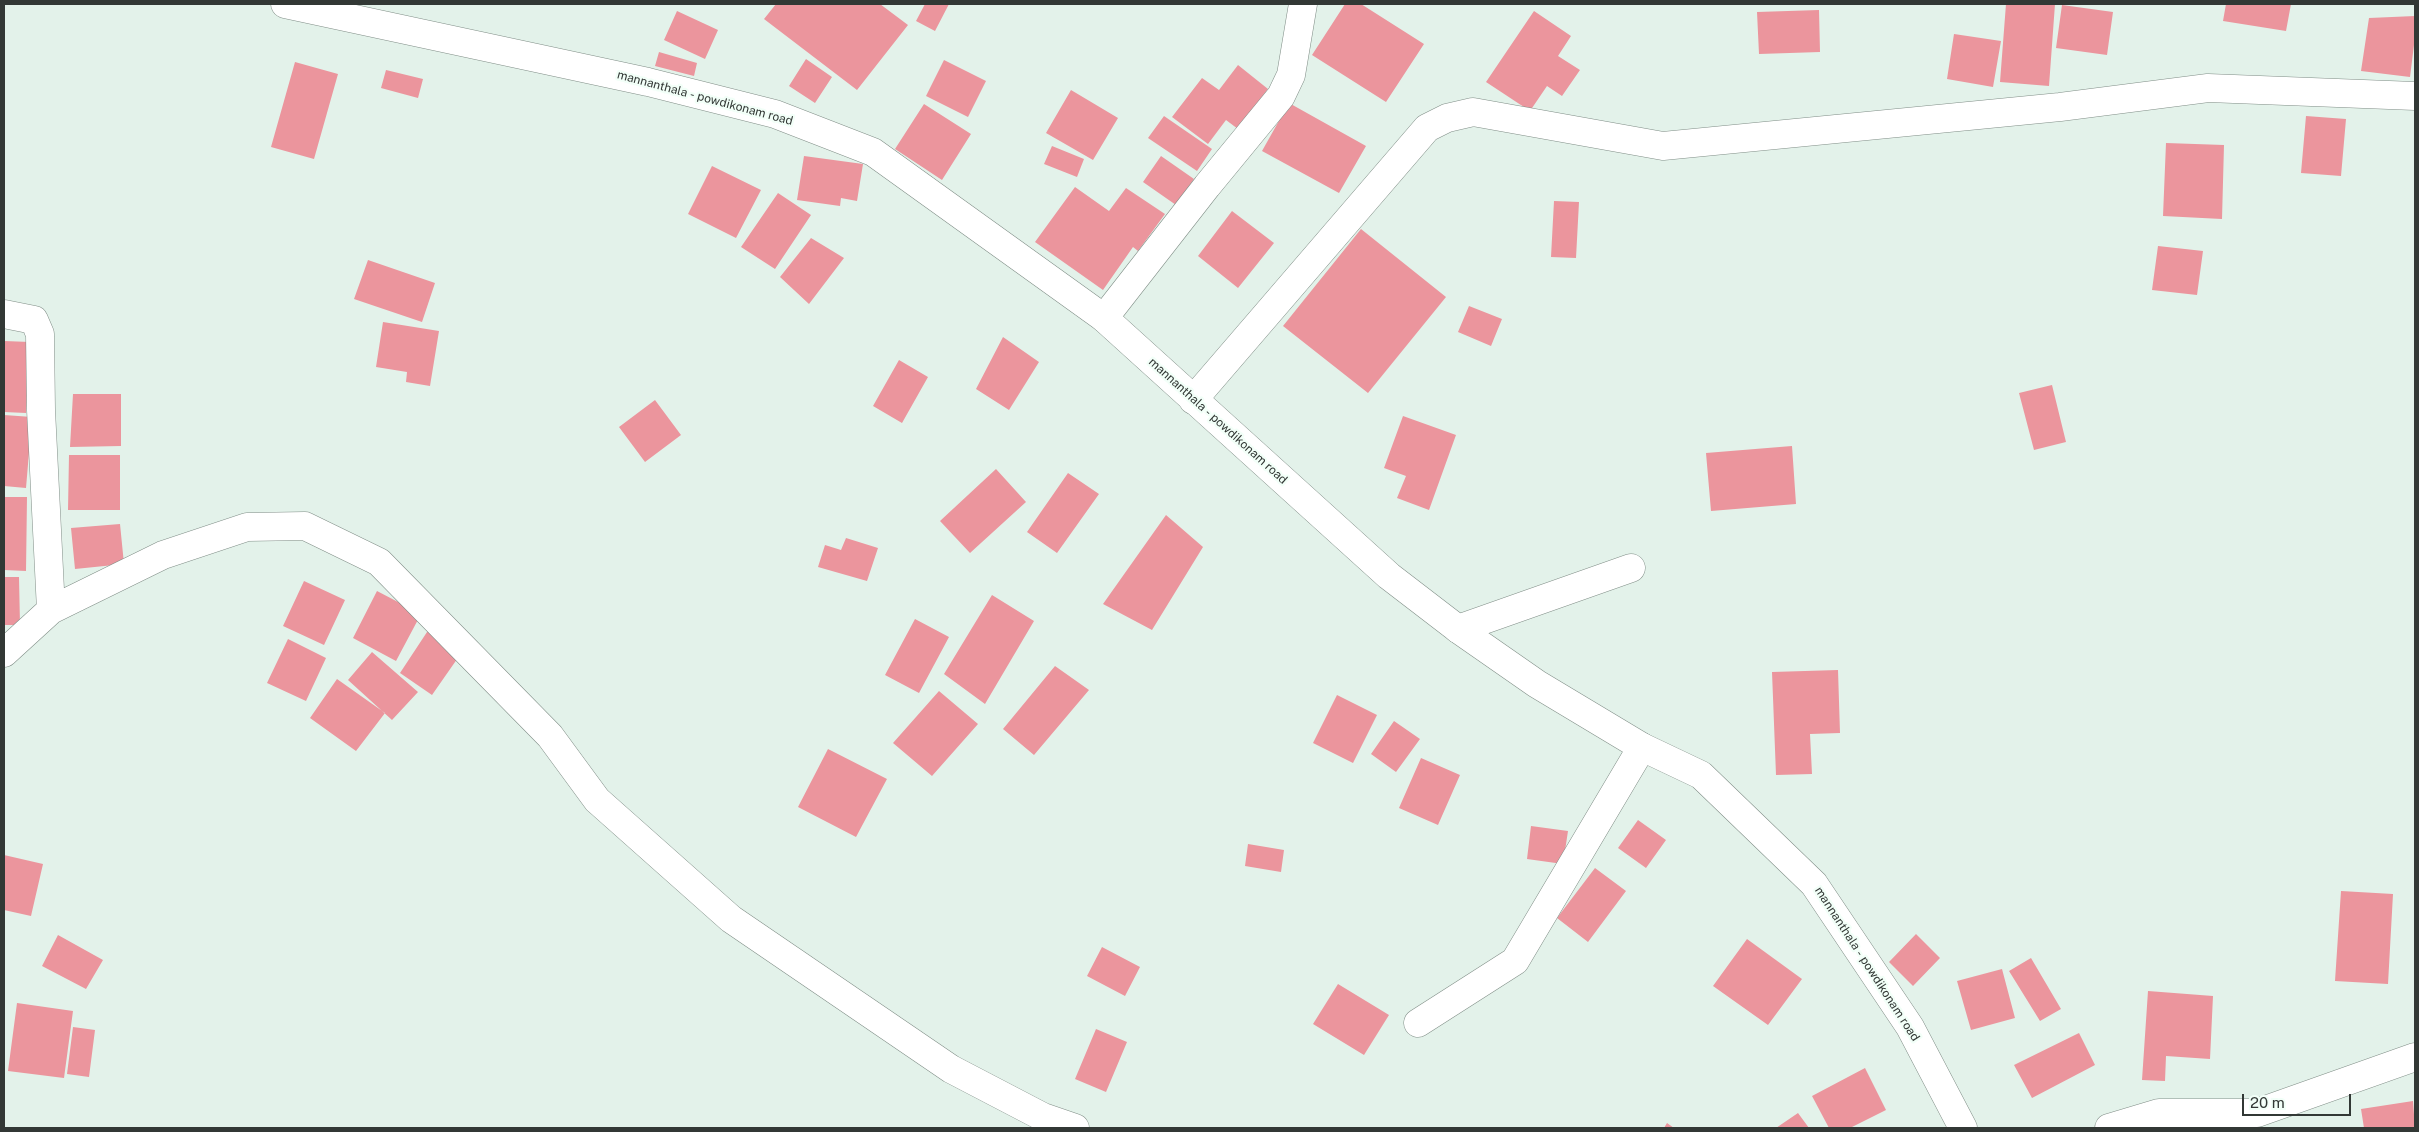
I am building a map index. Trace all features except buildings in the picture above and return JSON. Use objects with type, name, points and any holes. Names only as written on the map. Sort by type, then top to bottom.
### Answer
[{"type":"street","name":"mannanthala - powdikonam road","points":[[286,4],[648,82],[784,118],[873,152],[1104,318],[1388,576],[1458,629],[1537,684],[1642,746],[1701,775],[1814,884],[1910,1027],[1963,1128]]},
{"type":"street","points":[[1104,318],[1207,186],[1281,96],[1291,75],[1303,4]]},
{"type":"street","points":[[1193,400],[1427,128],[1448,118],[1474,112],[1663,146],[2060,107],[2208,88],[2415,96]]},
{"type":"street","points":[[4,314],[34,320],[40,334],[41,410],[51,610]]},
{"type":"street","points":[[4,653],[51,610],[163,555],[247,527],[305,526],[379,562],[550,736],[597,800],[731,920],[952,1070],[1043,1117],[1075,1128]]},
{"type":"street","points":[[1458,629],[1631,568]]},
{"type":"street","points":[[1418,1023],[1515,961],[1642,746]]},
{"type":"street","points":[[2109,1128],[2159,1113],[2257,1113],[2415,1058]]}]
